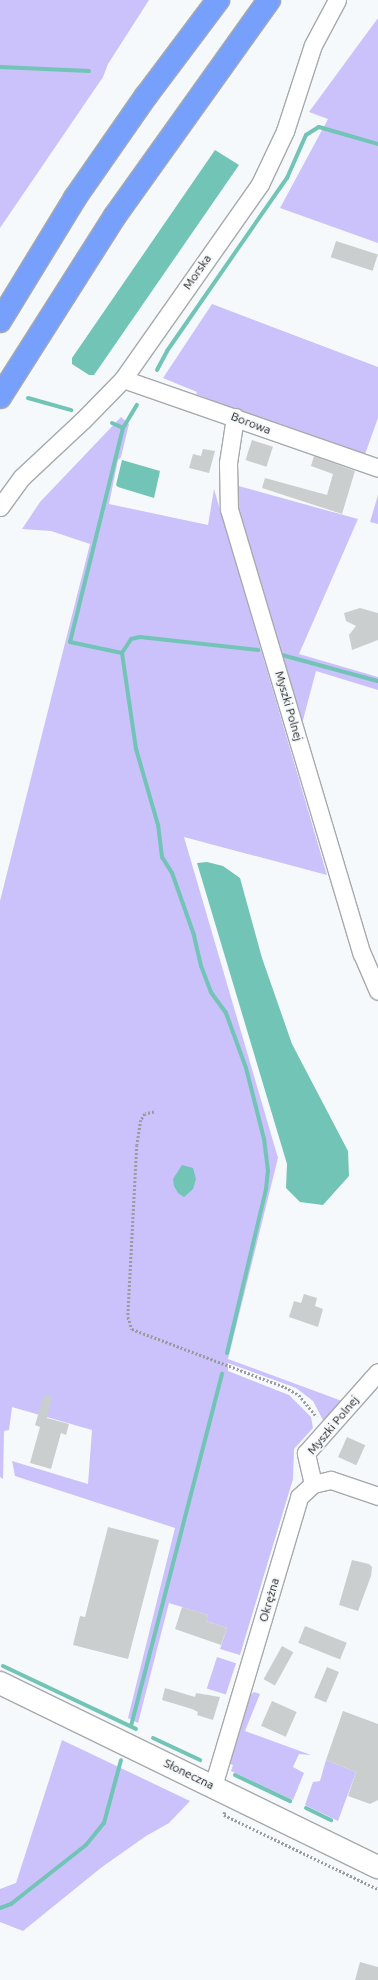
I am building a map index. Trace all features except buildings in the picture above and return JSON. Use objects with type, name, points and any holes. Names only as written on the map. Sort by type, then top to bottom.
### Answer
[{"type":"highway","points":[[0,321],[75,198],[146,96],[218,0]]},
{"type":"highway","points":[[0,398],[115,216],[269,0]]},
{"type":"main road","name":"Słoneczna","points":[[0,1683],[378,1866]]},
{"type":"street","name":"Morska","points":[[0,507],[22,477],[83,420],[123,379],[270,167],[285,130],[313,45],[337,0]]},
{"type":"street","name":"Borowa","points":[[123,379],[378,468]]},
{"type":"street","name":"Myszki Polnej","points":[[235,417],[228,463],[229,509],[360,948],[378,991]]},
{"type":"street","name":"Myszki Polnej","points":[[313,1484],[306,1453],[378,1372]]},
{"type":"street","points":[[313,1484],[332,1480],[378,1496]]},
{"type":"street","name":"Okrężna","points":[[213,1786],[299,1497],[313,1484]]},
{"type":"path","points":[[154,1112],[145,1114],[141,1120],[137,1145],[128,1317],[132,1329],[285,1387],[299,1395],[312,1408],[323,1435]]},
{"type":"path","points":[[227,1808],[224,1815],[378,1889]]},
{"type":"shaded area","points":[[0,0],[149,0],[108,64],[103,77],[0,228]]},
{"type":"shaded area","points":[[378,18],[378,243],[280,208],[328,119],[309,112]]},
{"type":"shaded area","points":[[215,150],[239,165],[94,375],[89,375],[72,364],[72,358]]},
{"type":"shaded area","points":[[212,304],[378,367],[378,418],[364,457],[290,432],[196,394],[197,392],[163,378]]},
{"type":"shaded area","points":[[121,417],[129,424],[121,457],[118,460],[109,504],[208,525],[214,489],[327,875],[184,837],[278,1158],[228,1359],[342,1401],[324,1422],[313,1401],[296,1388],[228,1363],[228,1371],[289,1395],[311,1417],[313,1428],[294,1449],[293,1479],[240,1655],[220,1649],[227,1628],[206,1621],[208,1615],[169,1603],[138,1723],[128,1718],[175,1528],[15,1476],[12,1461],[88,1484],[92,1430],[12,1407],[9,1430],[4,1431],[3,1479],[0,1477],[0,901],[90,544],[51,531],[22,529],[40,502]]},
{"type":"shaded area","points":[[122,460],[160,471],[154,498],[118,487],[116,485]]},
{"type":"shaded area","points":[[235,485],[358,519],[299,654],[378,677],[378,690],[316,671],[302,724],[233,498]]},
{"type":"shaded area","points":[[378,495],[378,524],[370,522]]},
{"type":"shaded area","points":[[207,862],[223,866],[240,878],[262,958],[292,1044],[348,1151],[349,1176],[323,1205],[300,1202],[286,1188],[287,1164],[197,863]]},
{"type":"shaded area","points":[[182,1165],[193,1168],[196,1179],[193,1189],[184,1197],[178,1193],[174,1186],[173,1179]]},
{"type":"shaded area","points":[[217,1657],[236,1663],[226,1695],[207,1688]]},
{"type":"shaded area","points":[[254,1692],[260,1694],[245,1731],[311,1755],[299,1754],[293,1767],[304,1773],[293,1800],[231,1771],[233,1765],[228,1763],[247,1698]]},
{"type":"shaded area","points":[[62,1740],[190,1801],[169,1823],[146,1836],[102,1867],[23,1931],[0,1922],[0,1889],[16,1883]]},
{"type":"shaded area","points":[[326,1760],[356,1772],[338,1821],[305,1805],[313,1782],[320,1781]]},
{"type":"waterway","points":[[0,67],[89,71]]},
{"type":"waterway","points":[[157,370],[167,351],[287,178],[306,135],[319,127],[378,144]]},
{"type":"waterway","points":[[28,398],[71,410]]},
{"type":"waterway","points":[[123,428],[137,405]]},
{"type":"waterway","points":[[112,423],[123,428],[70,642],[122,653]]},
{"type":"waterway","points":[[227,1353],[266,1189],[268,1171],[264,1139],[246,1068],[226,1013],[211,992],[201,966],[194,935],[172,873],[162,857],[158,825],[136,749],[122,653],[131,639],[140,637],[258,650]]},
{"type":"waterway","points":[[282,655],[378,681]]},
{"type":"waterway","points":[[131,1726],[222,1374]]},
{"type":"waterway","points":[[3,1666],[136,1729]]},
{"type":"waterway","points":[[153,1738],[200,1760]]},
{"type":"waterway","points":[[0,1908],[11,1904],[86,1845],[104,1823],[121,1760]]},
{"type":"waterway","points":[[235,1775],[290,1801]]},
{"type":"waterway","points":[[306,1808],[331,1820]]}]
